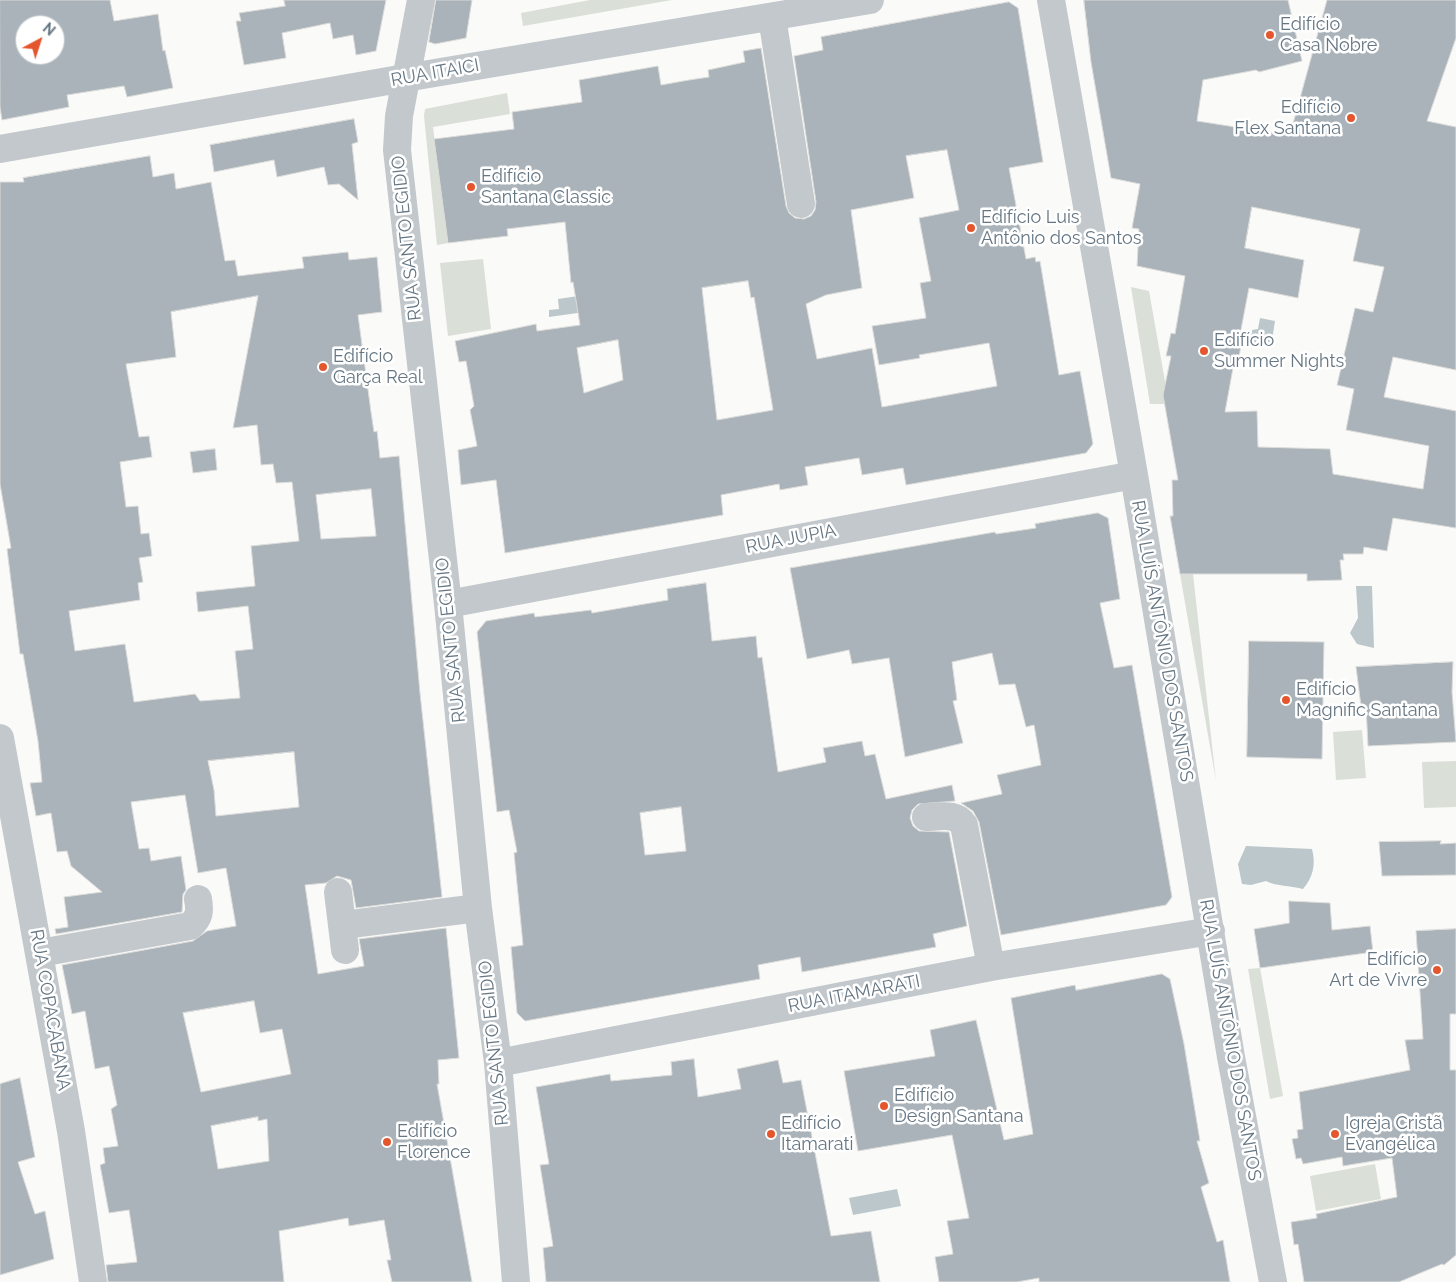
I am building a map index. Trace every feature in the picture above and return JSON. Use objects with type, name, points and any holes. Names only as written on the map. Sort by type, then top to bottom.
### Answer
[{"type":"street","name":"RUA SANTO EGIDIO","points":[[420,0],[398,116],[398,150],[448,604],[478,908],[498,1063],[516,1282]]},
{"type":"street","name":"RUA ITAICI","points":[[0,149],[160,123],[405,78],[870,0]]},
{"type":"street","name":"RUA LUÍS ANTÔNIO DOS SANTOS","points":[[1051,0],[1134,475],[1231,1057],[1273,1282]]},
{"type":"street","points":[[772,16],[801,204]]},
{"type":"street","name":"RUA JUPIA","points":[[448,604],[1134,475]]},
{"type":"street","name":"RUA COPACABANA","points":[[0,738],[71,1131],[93,1282]]},
{"type":"street","points":[[926,817],[952,816],[961,820],[964,825],[991,967]]},
{"type":"street","points":[[338,892],[344,938],[478,908]]},
{"type":"street","points":[[40,953],[190,926],[197,919],[200,911],[198,899]]},
{"type":"street","name":"RUA ITAMARATI","points":[[498,1063],[991,967],[1211,931]]},
{"type":"shaded area","points":[[590,0],[672,0],[523,26],[521,13]]},
{"type":"shaded area","points":[[507,93],[510,114],[433,127],[448,243],[437,245],[424,116],[425,109]]},
{"type":"shaded area","points":[[483,259],[491,329],[448,336],[440,263]]},
{"type":"shaded area","points":[[1131,287],[1149,291],[1169,404],[1150,404]]},
{"type":"shaded area","points":[[585,295],[599,310],[549,317],[549,310],[559,309],[558,299]]},
{"type":"shaded area","points":[[1260,318],[1275,321],[1271,346],[1252,344],[1248,338],[1252,330],[1258,329]]},
{"type":"shaded area","points":[[1180,574],[1193,574],[1216,781]]},
{"type":"shaded area","points":[[1356,586],[1372,586],[1374,648],[1357,644],[1350,633],[1358,618]]},
{"type":"shaded area","points":[[1362,730],[1366,778],[1336,780],[1333,732]]},
{"type":"shaded area","points":[[1456,761],[1456,807],[1424,808],[1422,762]]},
{"type":"shaded area","points":[[1246,846],[1312,849],[1314,866],[1309,880],[1303,889],[1266,881],[1251,885],[1242,884],[1238,864]]},
{"type":"shaded area","points":[[1260,968],[1283,1096],[1270,1099],[1248,969]]},
{"type":"shaded area","points":[[1375,1164],[1381,1199],[1316,1211],[1310,1176]]},
{"type":"shaded area","points":[[897,1189],[901,1206],[853,1215],[849,1198]]},
{"type":"building","points":[[0,0],[110,0],[114,21],[158,14],[163,51],[165,50],[173,88],[127,97],[124,86],[67,95],[69,107],[2,120],[0,107]]},
{"type":"building","points":[[284,0],[386,0],[376,51],[356,55],[353,35],[333,39],[330,23],[282,33],[286,58],[244,65],[236,21],[241,21],[239,13],[285,6]]},
{"type":"building","points":[[436,0],[472,0],[466,38],[435,44],[429,42]]},
{"type":"building","points":[[1084,0],[1288,0],[1302,61],[1259,72],[1256,70],[1203,80],[1197,121],[1280,134],[1281,128],[1291,131],[1327,0],[1456,0],[1456,38],[1427,121],[1456,127],[1456,370],[1393,357],[1384,397],[1456,411],[1456,528],[1393,518],[1387,551],[1364,547],[1363,554],[1343,554],[1344,560],[1340,560],[1342,580],[1307,581],[1307,574],[1180,574],[1170,516],[1173,516],[1172,480],[1178,480],[1163,395],[1171,356],[1166,356],[1171,333],[1175,334],[1185,276],[1137,266],[1139,229],[1132,228],[1140,184],[1111,178],[1091,62]],"holes":[[[1252,207],[1360,229],[1353,261],[1384,267],[1373,312],[1355,308],[1337,385],[1354,389],[1346,430],[1429,446],[1423,489],[1333,474],[1330,449],[1258,447],[1257,411],[1225,412],[1233,368],[1237,368],[1241,346],[1238,345],[1249,288],[1298,298],[1304,260],[1245,248]]]},
{"type":"building","points":[[1009,2],[1018,8],[1043,162],[1009,168],[1026,259],[1035,257],[1036,262],[1040,261],[1059,375],[1080,371],[1093,444],[1086,453],[906,485],[903,468],[862,475],[859,458],[805,467],[808,485],[780,490],[779,484],[721,495],[723,515],[505,553],[496,480],[461,485],[458,450],[477,446],[470,410],[474,406],[466,361],[459,362],[455,341],[536,324],[537,331],[580,325],[573,282],[571,283],[565,222],[507,229],[508,236],[448,243],[434,139],[514,129],[512,112],[582,102],[579,80],[658,66],[661,85],[709,77],[708,70],[745,62],[743,51],[761,48],[786,206],[789,213],[795,218],[804,219],[811,216],[815,210],[816,202],[794,56],[823,50],[821,37]],"holes":[[[947,150],[959,210],[919,218],[931,281],[920,283],[926,318],[872,326],[879,365],[920,358],[919,355],[989,343],[997,386],[882,407],[872,348],[817,359],[806,304],[826,295],[862,288],[851,210],[914,198],[906,156]],[[748,281],[751,298],[754,297],[773,410],[717,420],[702,288]],[[618,340],[623,380],[584,393],[577,348]]]},
{"type":"building","points":[[354,119],[358,142],[352,144],[358,200],[339,184],[328,185],[324,167],[277,177],[274,160],[214,172],[210,145]]},
{"type":"building","points":[[150,156],[153,177],[174,173],[176,189],[211,182],[225,261],[235,260],[238,276],[304,268],[302,257],[348,252],[349,260],[377,257],[382,312],[358,315],[374,432],[377,431],[380,458],[399,456],[420,693],[442,897],[356,908],[351,880],[337,876],[326,883],[305,885],[318,974],[364,966],[359,939],[446,928],[459,1058],[438,1060],[439,1084],[437,1084],[472,1282],[392,1282],[387,1260],[391,1260],[384,1220],[349,1226],[348,1218],[279,1231],[284,1282],[108,1282],[106,1265],[137,1262],[129,1210],[109,1213],[100,1165],[105,1163],[103,1148],[118,1146],[111,1109],[117,1105],[109,1066],[95,1069],[85,1011],[72,1014],[62,965],[193,941],[207,931],[236,926],[226,868],[198,873],[185,795],[131,802],[139,849],[149,848],[151,861],[181,856],[186,890],[183,894],[182,912],[56,934],[55,929],[68,927],[64,897],[102,892],[71,866],[67,851],[57,852],[51,813],[36,816],[30,783],[42,782],[38,741],[23,654],[20,654],[7,549],[11,548],[0,484],[0,182],[24,182],[23,178]],"holes":[[[258,296],[233,428],[257,425],[261,465],[273,464],[276,483],[292,482],[299,541],[251,546],[255,586],[196,592],[198,612],[248,606],[253,649],[235,651],[240,698],[200,701],[195,694],[134,702],[125,644],[75,651],[69,611],[140,600],[138,583],[143,582],[139,558],[152,556],[149,533],[141,534],[138,506],[126,507],[120,462],[152,457],[149,436],[139,437],[126,364],[176,357],[171,312]],[[371,489],[376,536],[321,539],[316,495]],[[294,752],[299,807],[216,816],[214,790],[208,761]],[[254,1001],[260,1033],[282,1029],[291,1074],[201,1092],[183,1013]],[[258,1117],[258,1121],[267,1119],[269,1161],[218,1169],[211,1126]]]},
{"type":"building","points":[[215,449],[217,470],[193,473],[190,452]]},
{"type":"building","points":[[1098,513],[1108,518],[1120,599],[1100,603],[1114,668],[1132,665],[1172,897],[1166,905],[1001,935],[979,822],[973,811],[961,803],[1002,794],[997,775],[1041,765],[1034,725],[1026,727],[1015,684],[999,685],[992,653],[952,662],[957,700],[953,701],[963,743],[905,757],[889,658],[852,664],[849,650],[807,659],[790,568],[995,532],[996,534],[1036,528],[1035,524]]},
{"type":"building","points":[[706,583],[712,641],[756,636],[758,658],[762,657],[778,772],[826,762],[823,748],[862,741],[865,756],[875,754],[886,799],[952,785],[955,801],[918,804],[912,810],[910,818],[913,826],[919,831],[949,832],[967,926],[933,934],[936,947],[802,972],[800,957],[758,965],[760,979],[525,1021],[517,1013],[511,947],[523,945],[514,853],[517,852],[509,810],[497,812],[477,632],[486,621],[534,613],[535,617],[591,610],[592,613],[668,600],[667,589]],"holes":[[[681,807],[686,851],[645,855],[640,813]]]},
{"type":"building","name":"Edifício Magnific Santana","points":[[1249,641],[1324,642],[1322,759],[1247,757]]},
{"type":"building","points":[[1453,662],[1452,692],[1456,742],[1368,746],[1366,706],[1361,706],[1356,667]]},
{"type":"building","points":[[1441,841],[1440,844],[1456,843],[1456,875],[1382,876],[1379,842]]},
{"type":"building","points":[[1289,901],[1330,903],[1332,930],[1370,926],[1373,952],[1260,968],[1254,929],[1289,923]]},
{"type":"building","points":[[1456,929],[1456,1014],[1450,1014],[1450,1070],[1456,1070],[1456,1255],[1444,1265],[1442,1264],[1399,1282],[1304,1282],[1298,1244],[1294,1245],[1291,1222],[1317,1218],[1316,1214],[1397,1197],[1392,1158],[1343,1166],[1342,1157],[1303,1164],[1301,1158],[1296,1159],[1292,1139],[1298,1138],[1297,1130],[1303,1129],[1299,1092],[1410,1070],[1405,1040],[1423,1039],[1416,931]]},
{"type":"building","points":[[1162,974],[1170,979],[1184,1044],[1200,1141],[1197,1141],[1209,1183],[1201,1187],[1217,1242],[1223,1240],[1230,1282],[1039,1282],[1039,1278],[1017,1282],[939,1282],[935,1257],[953,1254],[947,1221],[969,1218],[952,1135],[858,1151],[844,1071],[935,1056],[930,1030],[976,1020],[1004,1140],[1033,1134],[1011,998],[1075,985],[1076,990]]},
{"type":"building","points":[[694,1059],[698,1097],[741,1089],[737,1069],[778,1060],[783,1083],[801,1080],[831,1236],[871,1231],[880,1282],[546,1282],[543,1248],[553,1246],[540,1165],[549,1164],[536,1087],[610,1074],[611,1081],[672,1075],[671,1062]]},
{"type":"building","points":[[20,1078],[35,1157],[18,1162],[35,1214],[45,1211],[54,1259],[0,1275],[0,1084]]},
{"type":"place","name":"Edifício Casa Nobre","points":[[1270,35]]},
{"type":"place","name":"Edifício Flex Santana","points":[[1351,118]]},
{"type":"place","name":"Edifício Santana Classic","points":[[471,187]]},
{"type":"place","name":"Edifício Luis Antônio dos Santos","points":[[971,228]]},
{"type":"place","name":"Edifício Summer Nights","points":[[1204,351]]},
{"type":"place","name":"Edifício Garça Real","points":[[323,367]]},
{"type":"place","name":"Edifício Magnific Santana","points":[[1286,700]]},
{"type":"place","name":"Edifício Art de Vivre","points":[[1437,970]]},
{"type":"place","name":"Edifício Design Santana","points":[[884,1106]]},
{"type":"place","name":"Edifício Itamarati","points":[[771,1134]]},
{"type":"place","name":"Igreja Cristã Evangélica","points":[[1335,1134]]},
{"type":"place","name":"Edifício Florence","points":[[387,1142]]}]
